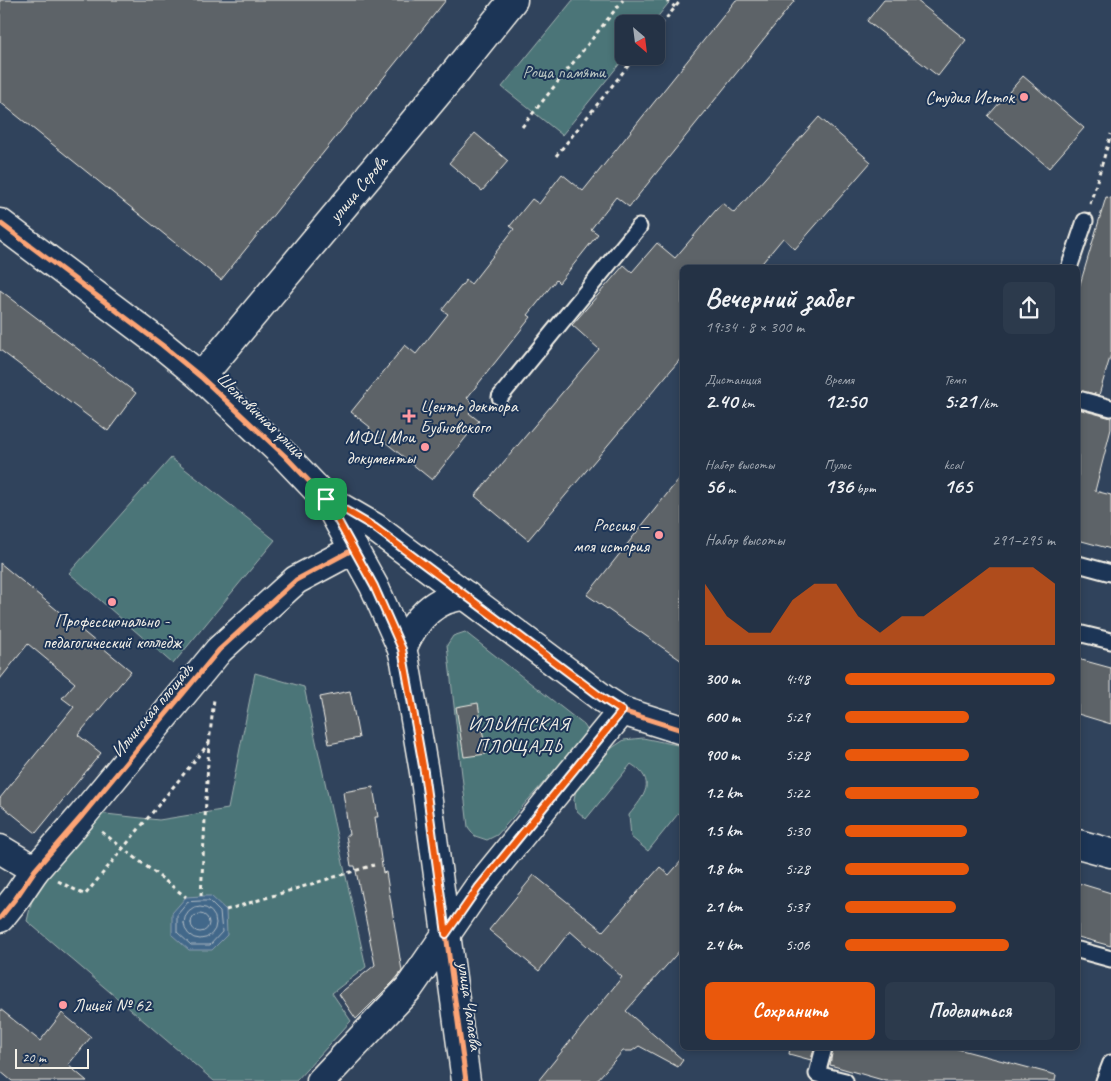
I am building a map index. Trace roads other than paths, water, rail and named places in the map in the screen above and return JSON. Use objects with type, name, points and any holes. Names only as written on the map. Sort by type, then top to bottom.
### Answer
[{"type":"street","name":"улица Серова","points":[[201,377],[513,0]]},
{"type":"street","name":"Шелковичная улица","points":[[0,223],[162,345],[201,377],[285,456],[326,499],[374,527],[605,700],[622,711],[680,729]]},
{"type":"street","points":[[326,499],[374,586],[402,649],[424,772],[446,934]]},
{"type":"street","name":"Ильинская площадь","points":[[0,918],[35,870],[219,650],[296,580],[354,549]]},
{"type":"street","points":[[402,649],[409,632],[432,606],[454,596],[467,596]]},
{"type":"street","points":[[321,1081],[409,988],[478,888],[622,711]]},
{"type":"street","points":[[1080,845],[1111,853]]},
{"type":"street","points":[[0,849],[35,870]]},
{"type":"street","name":"улица Чапаева","points":[[446,934],[466,1081]]},
{"type":"lane","points":[[1070,265],[1085,221]]},
{"type":"lane","points":[[500,397],[639,227]]},
{"type":"lane","points":[[1080,400],[1111,408]]},
{"type":"lane","points":[[1080,565],[1111,573]]},
{"type":"lane","points":[[1080,633],[1111,641]]},
{"type":"lane","points":[[1080,951],[1111,959]]},
{"type":"lane","points":[[823,1050],[817,1074],[845,1081]]},
{"type":"lane","points":[[1104,1081],[1111,1063]]},
{"type":"water","points":[[211,896],[226,910],[227,935],[212,950],[189,950],[172,935],[172,913],[186,897]]},
{"type":"place","name":"Студия Исток","points":[[1024,97]]},
{"type":"place","name":"Центр доктора Бубновского","points":[[409,416]]},
{"type":"place","name":"МФЦ Мои документы","points":[[425,447]]},
{"type":"place","name":"Россия — моя история","points":[[659,535]]},
{"type":"place","name":"Профессионально - педагогический колледж","points":[[112,602]]},
{"type":"place","name":"Лицей № 62","points":[[63,1005]]},
{"type":"district","name":"ИЛЬИНСКАЯ ПЛОЩАДЬ","points":[[519,735]]},
{"type":"park label","name":"Роща памяти","points":[[564,72]]}]
